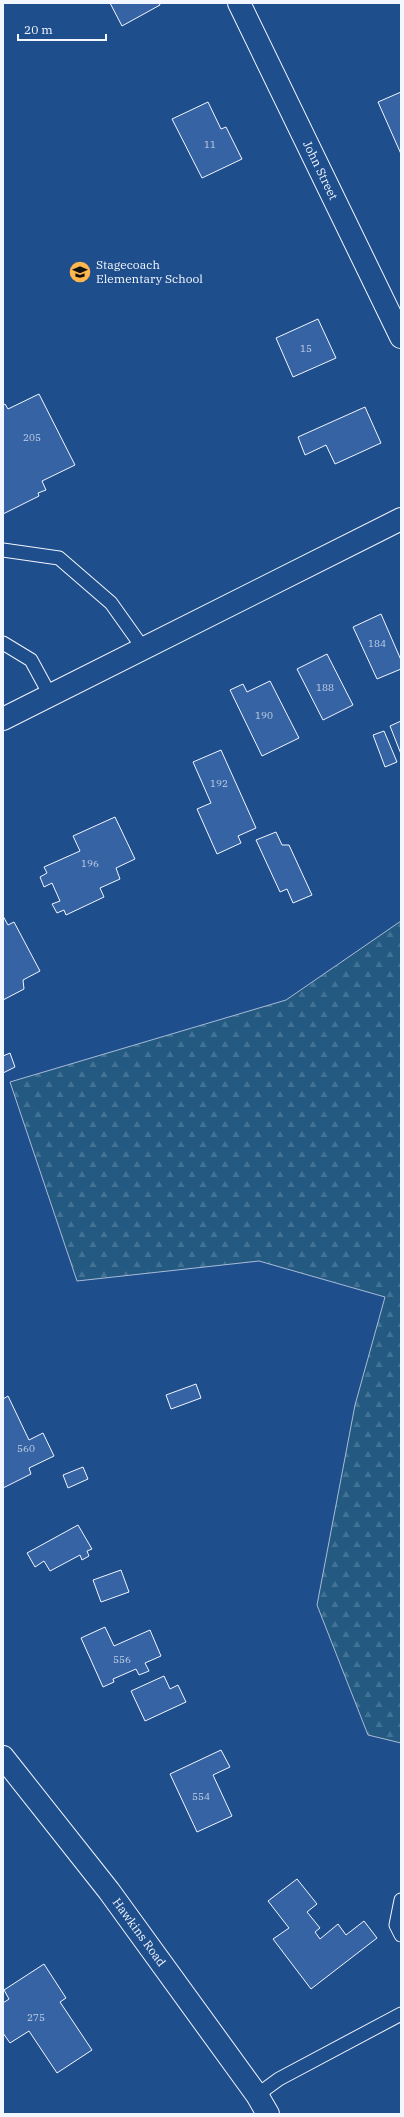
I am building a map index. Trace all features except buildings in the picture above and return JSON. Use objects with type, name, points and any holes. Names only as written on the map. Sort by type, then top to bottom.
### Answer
[{"type":"street","name":"John Street","points":[[239,3],[401,337]]},
{"type":"street","points":[[3,719],[401,518]]},
{"type":"street","name":"Hawkins Road","points":[[3,1757],[109,1891],[257,2095],[268,2114]]},
{"type":"lane","points":[[3,550],[59,558],[111,603],[143,648]]},
{"type":"lane","points":[[3,644],[31,660],[50,695]]},
{"type":"lane","points":[[401,1900],[396,1925],[401,1935]]},
{"type":"lane","points":[[257,2095],[279,2079],[401,2014]]},
{"type":"green space","points":[[401,921],[401,1743],[368,1735],[317,1605],[355,1405],[385,1297],[259,1261],[77,1281],[10,1082],[286,1000]]},
{"type":"place","name":"Stagecoach Elementary School","points":[[80,272]]}]
